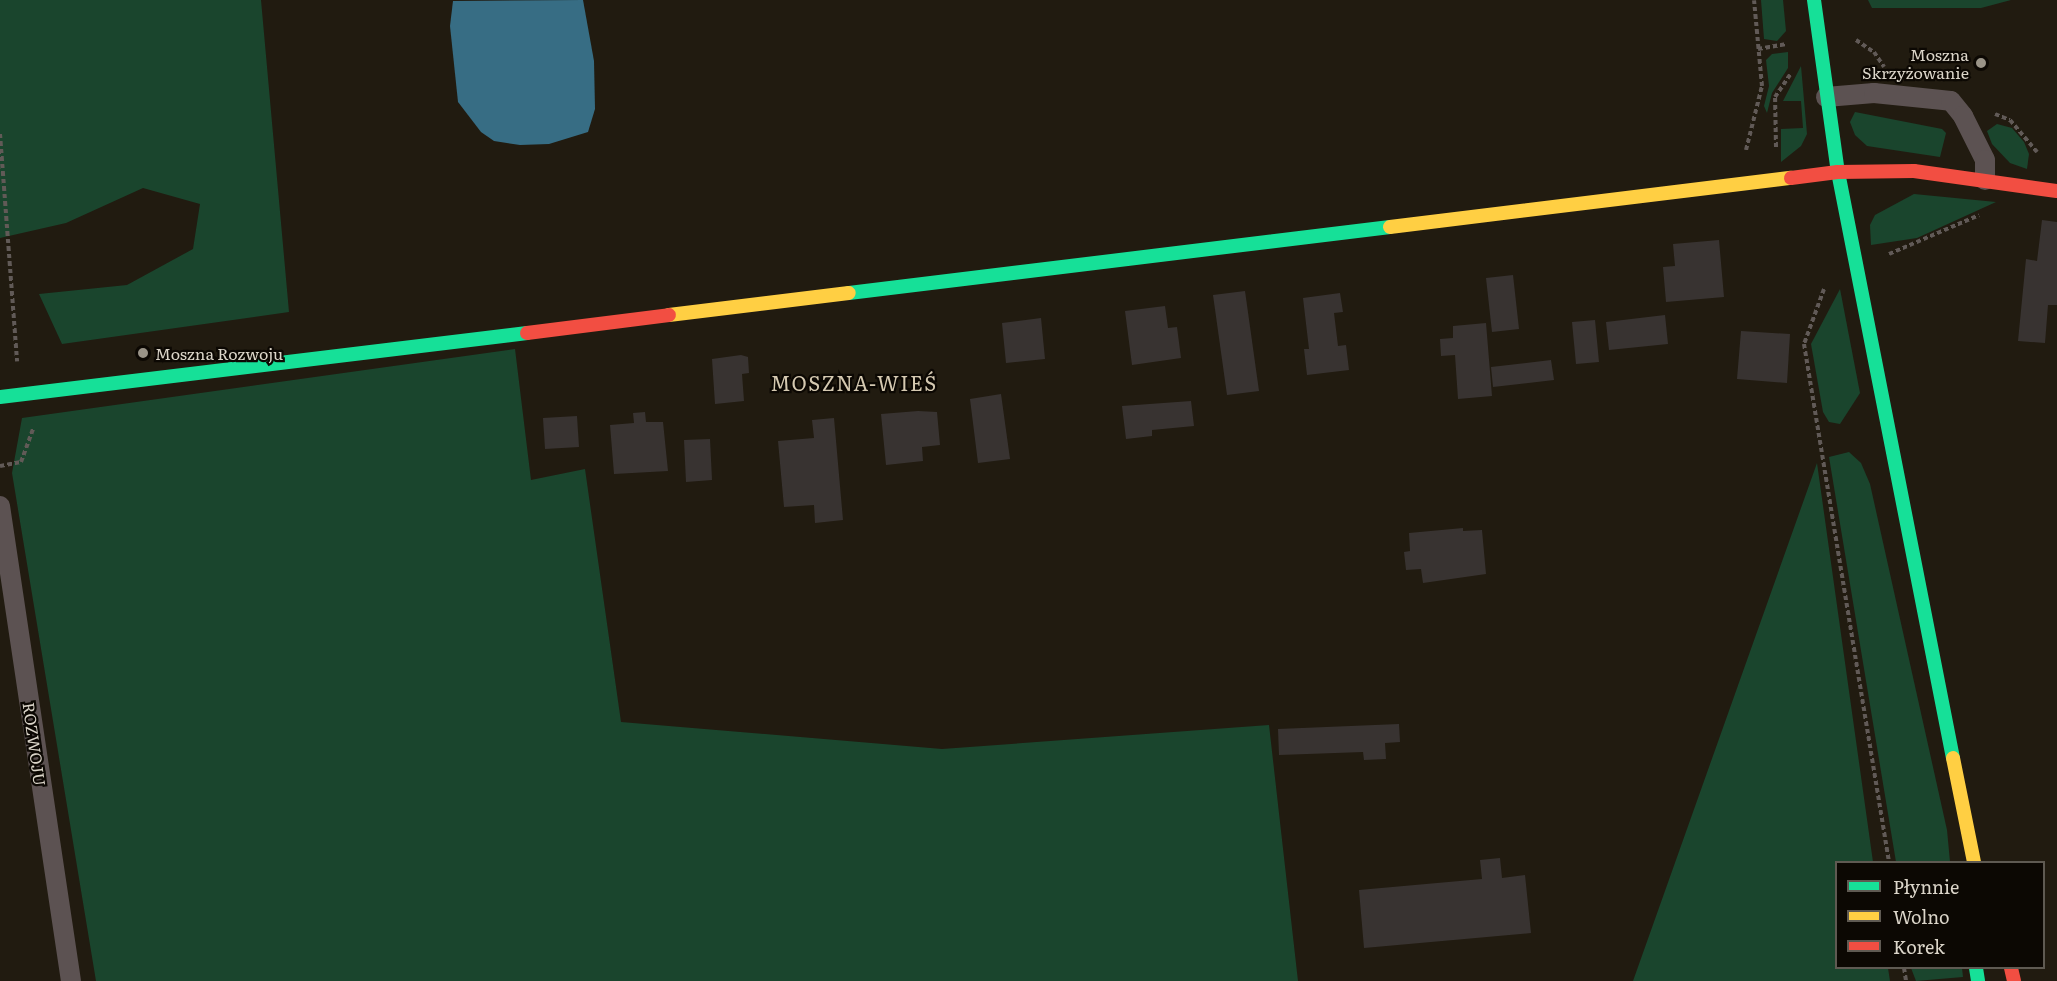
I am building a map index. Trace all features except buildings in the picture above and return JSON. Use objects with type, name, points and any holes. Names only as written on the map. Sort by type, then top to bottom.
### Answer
[{"type":"street","points":[[1814,0],[1838,172],[1974,861]]},
{"type":"street","points":[[0,397],[159,375],[1748,185],[1838,172],[1914,171],[2057,191]]},
{"type":"lane","points":[[1826,97],[1874,93],[1941,98],[1956,106],[1965,120],[1985,160],[1985,180]]},
{"type":"lane","name":"ROZWOJU","points":[[0,506],[71,981]]},
{"type":"path","points":[[1748,185],[1744,161],[1762,86],[1754,0]]},
{"type":"path","points":[[1791,33],[1793,54]]},
{"type":"path","points":[[1773,181],[1769,158],[1777,146],[1775,97],[1792,72]]},
{"type":"path","points":[[1965,120],[1986,112],[2010,120],[2037,153]]},
{"type":"path","points":[[0,134],[20,395]]},
{"type":"path","points":[[1855,261],[1885,256],[1991,210]]},
{"type":"path","points":[[1824,280],[1823,294],[1804,344],[1889,861]]},
{"type":"green space","points":[[0,0],[261,0],[289,312],[62,344],[39,294],[127,285],[193,249],[200,204],[143,188],[66,223],[0,238]]},
{"type":"green space","points":[[1761,0],[1783,0],[1786,31],[1777,41],[1764,39]]},
{"type":"green space","points":[[1868,0],[2011,0],[1981,8],[1872,8]]},
{"type":"green space","points":[[1788,52],[1788,68],[1772,93],[1767,113],[1764,106],[1769,86],[1766,60],[1772,54]]},
{"type":"green space","points":[[1801,66],[1807,134],[1801,146],[1781,162],[1781,129],[1803,128],[1801,101],[1783,101]]},
{"type":"green space","points":[[1855,112],[1942,129],[1946,133],[1940,157],[1867,146],[1855,135],[1850,122]]},
{"type":"green space","points":[[1997,124],[2012,128],[2024,142],[2029,154],[2027,169],[2010,163],[1992,144],[1987,131]]},
{"type":"green space","points":[[1914,194],[1996,202],[1917,238],[1871,245],[1870,225],[1875,215]]},
{"type":"green space","points":[[1840,289],[1860,393],[1840,424],[1829,422],[1823,412],[1811,344]]},
{"type":"green space","points":[[515,349],[531,480],[585,469],[621,722],[942,749],[1269,725],[1298,981],[96,981],[12,473],[22,418]]},
{"type":"green space","points":[[1849,452],[1861,463],[1870,484],[1947,830],[1950,861],[1896,861],[1829,457]]},
{"type":"green space","points":[[1817,463],[1873,861],[1835,861],[1835,969],[1888,969],[1890,981],[1633,981]]},
{"type":"green space","points":[[1911,969],[1962,969],[1963,977],[1916,981]]},
{"type":"water","points":[[583,0],[594,61],[595,109],[588,132],[549,144],[520,145],[494,141],[481,132],[458,102],[450,26],[453,1]]},
{"type":"traffic: fast","points":[[1814,0],[1838,172],[1953,758]]},
{"type":"traffic: fast","points":[[849,293],[1390,227]]},
{"type":"traffic: fast","points":[[0,397],[527,333]]},
{"type":"traffic: fast","points":[[1976,969],[1978,981]]},
{"type":"traffic: slow","points":[[1390,227],[1791,178]]},
{"type":"traffic: slow","points":[[669,315],[849,293]]},
{"type":"traffic: slow","points":[[1953,758],[1974,861]]},
{"type":"traffic: jam","points":[[1791,178],[1838,172],[1914,171],[2057,191]]},
{"type":"traffic: jam","points":[[527,333],[669,315]]},
{"type":"traffic: jam","points":[[2011,969],[2014,981]]},
{"type":"place","name":"Moszna Skrzyżowanie","points":[[1981,63]]},
{"type":"place","name":"Moszna Rozwoju","points":[[143,353]]},
{"type":"district","name":"MOSZNA-WIEŚ","points":[[854,382]]}]
